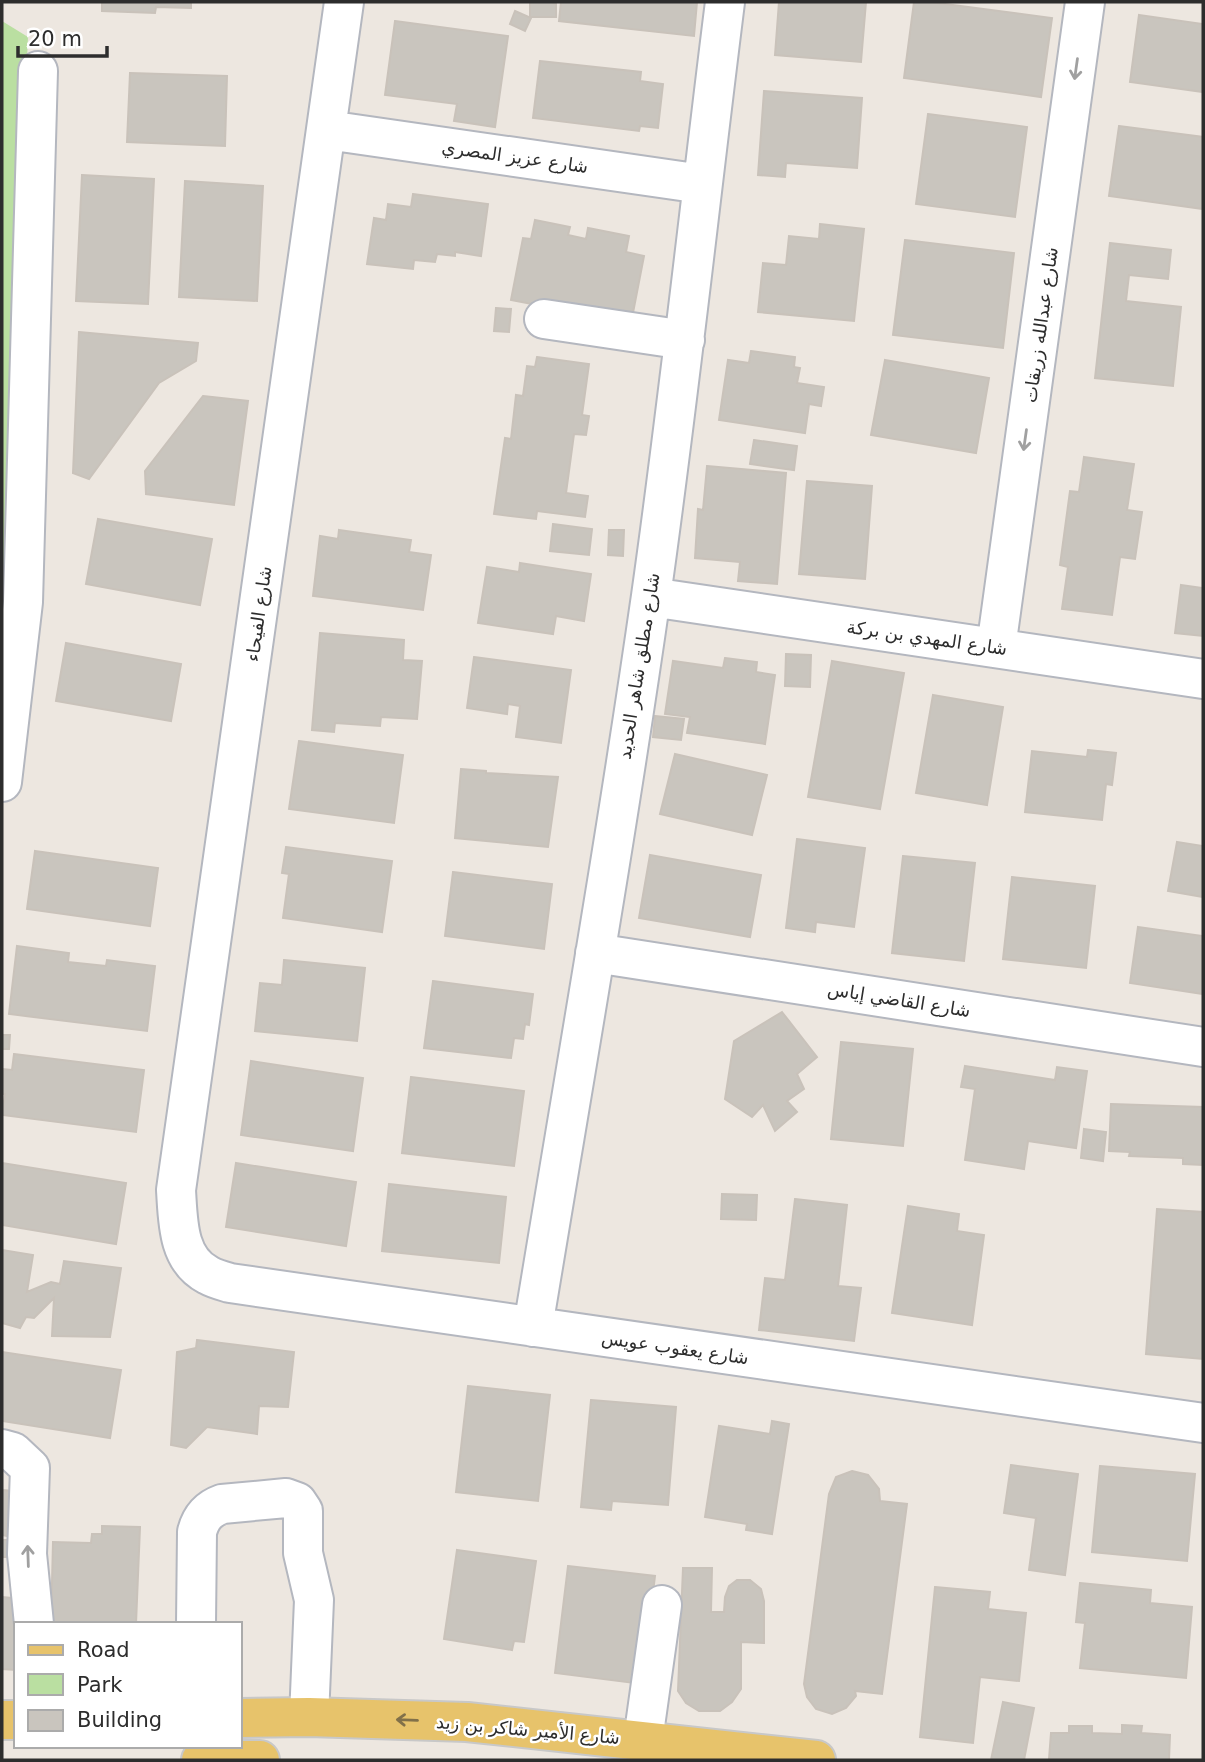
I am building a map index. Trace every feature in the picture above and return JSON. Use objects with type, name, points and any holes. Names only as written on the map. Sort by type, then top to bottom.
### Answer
[{"type":"main road","name":"شارع الأمير شاكر بن زيد","points":[[242,1718],[309,1717],[467,1722],[816,1760]]},
{"type":"main road","points":[[201,1760],[260,1760]]},
{"type":"street","name":"شارع الفيحاء","points":[[178,1226],[176,1190],[344,2]]},
{"type":"street","name":"شارع مطلق شاهر الحديد","points":[[533,1327],[651,597],[685,340],[724,2]]},
{"type":"street","name":"شارع عبدالله زريقات","points":[[996,648],[1085,2]]},
{"type":"street","points":[[2,782],[23,602],[38,71]]},
{"type":"street","name":"شارع عزيز المصري","points":[[327,130],[702,184]]},
{"type":"street","points":[[544,319],[685,340]]},
{"type":"street","name":"شارع المهدي بن بركة","points":[[651,597],[1203,679]]},
{"type":"street","name":"شارع القاضي إياس","points":[[595,953],[1203,1047]]},
{"type":"street","name":"شارع يعقوب عويس","points":[[178,1226],[187,1256],[206,1274],[229,1283],[1203,1423]]},
{"type":"street","points":[[2,1449],[13,1452],[30,1468],[27,1555],[34,1622]]},
{"type":"street","points":[[196,1622],[197,1532],[205,1514],[222,1504],[286,1498],[297,1502],[303,1511],[303,1553],[314,1592],[309,1717]]},
{"type":"street","points":[[643,1740],[662,1605]]},
{"type":"green space","points":[[2,21],[28,37],[2,602]]},
{"type":"building","points":[[102,2],[191,2],[191,8],[156,7],[155,13],[102,11]]},
{"type":"building","points":[[530,2],[553,2],[556,4],[556,17],[530,17]]},
{"type":"building","points":[[561,2],[697,2],[694,36],[559,21]]},
{"type":"building","points":[[779,2],[866,2],[861,62],[775,55]]},
{"type":"building","points":[[914,2],[1052,18],[1041,97],[904,78]]},
{"type":"building","points":[[515,11],[531,18],[525,31],[510,24]]},
{"type":"building","points":[[1139,15],[1203,24],[1203,92],[1130,82]]},
{"type":"building","points":[[395,21],[508,36],[495,127],[454,121],[457,104],[385,95]]},
{"type":"building","points":[[540,61],[641,72],[640,81],[663,84],[658,128],[640,126],[639,131],[533,118]]},
{"type":"building","points":[[130,73],[227,76],[225,146],[127,142]]},
{"type":"building","points":[[764,91],[862,98],[857,168],[786,163],[785,177],[758,175]]},
{"type":"building","points":[[928,114],[1027,127],[1015,217],[916,204]]},
{"type":"building","points":[[1119,126],[1203,137],[1203,209],[1109,196]]},
{"type":"building","points":[[82,175],[154,179],[148,304],[76,301]]},
{"type":"building","points":[[185,181],[263,186],[257,301],[179,297]]},
{"type":"building","points":[[413,194],[488,204],[481,256],[455,252],[455,256],[437,254],[435,262],[414,260],[413,269],[367,264],[374,218],[386,220],[388,204],[411,207]]},
{"type":"building","points":[[535,220],[570,227],[568,235],[586,239],[588,228],[629,236],[626,252],[644,256],[631,323],[511,300],[523,238],[531,239]]},
{"type":"building","points":[[820,224],[864,229],[854,321],[758,312],[763,263],[786,265],[789,236],[819,239]]},
{"type":"building","points":[[905,240],[1014,253],[1003,348],[893,335]]},
{"type":"building","points":[[1110,243],[1171,250],[1168,279],[1129,275],[1126,301],[1181,307],[1173,386],[1095,378]]},
{"type":"building","points":[[496,308],[511,309],[509,332],[494,331]]},
{"type":"building","points":[[79,332],[198,343],[196,361],[159,383],[89,479],[73,473]]},
{"type":"building","points":[[751,351],[795,357],[794,367],[800,368],[797,383],[824,387],[821,406],[809,404],[805,433],[719,420],[728,360],[749,363]]},
{"type":"building","points":[[537,357],[589,364],[582,415],[589,416],[586,435],[574,434],[566,493],[588,496],[585,517],[537,511],[536,519],[494,514],[505,438],[511,439],[516,395],[523,396],[527,366],[535,367]]},
{"type":"building","points":[[885,360],[989,378],[976,453],[871,435]]},
{"type":"building","points":[[203,396],[248,401],[234,505],[146,494],[145,471]]},
{"type":"building","points":[[754,440],[797,446],[794,470],[750,464]]},
{"type":"building","points":[[1084,457],[1134,464],[1127,510],[1142,512],[1135,559],[1120,557],[1112,615],[1062,609],[1068,567],[1060,565],[1070,491],[1079,492]]},
{"type":"building","points":[[707,466],[786,473],[777,584],[738,581],[740,562],[695,558],[698,509],[703,510]]},
{"type":"building","points":[[807,481],[872,486],[865,579],[799,574]]},
{"type":"building","points":[[98,519],[212,539],[200,605],[86,584]]},
{"type":"building","points":[[553,524],[592,529],[589,555],[550,551]]},
{"type":"building","points":[[339,530],[411,540],[409,552],[431,555],[423,610],[313,596],[320,536],[338,539]]},
{"type":"building","points":[[609,530],[624,530],[623,556],[608,555]]},
{"type":"building","points":[[520,563],[591,574],[584,621],[556,616],[553,634],[478,623],[487,567],[519,572]]},
{"type":"building","points":[[1181,585],[1203,588],[1203,636],[1175,633]]},
{"type":"building","points":[[320,633],[404,640],[403,660],[422,661],[417,719],[381,717],[380,726],[335,723],[334,732],[312,730]]},
{"type":"building","points":[[66,643],[181,664],[171,721],[56,701]]},
{"type":"building","points":[[786,654],[811,655],[810,687],[785,686]]},
{"type":"building","points":[[474,657],[571,670],[561,743],[516,737],[520,706],[508,704],[507,714],[467,708]]},
{"type":"building","points":[[725,658],[757,662],[756,672],[775,675],[765,744],[687,733],[690,717],[665,714],[673,661],[723,668]]},
{"type":"building","points":[[832,661],[904,673],[880,809],[808,797]]},
{"type":"building","points":[[933,695],[1003,707],[987,805],[916,793]]},
{"type":"building","points":[[655,716],[684,719],[681,740],[653,737]]},
{"type":"building","points":[[299,741],[403,755],[394,823],[289,809]]},
{"type":"building","points":[[1088,750],[1116,753],[1112,785],[1106,784],[1102,820],[1025,812],[1032,751],[1087,757]]},
{"type":"building","points":[[675,754],[767,775],[752,835],[660,814]]},
{"type":"building","points":[[461,769],[558,777],[548,847],[455,838]]},
{"type":"building","points":[[797,839],[865,848],[854,927],[816,922],[815,932],[786,928]]},
{"type":"building","points":[[1177,842],[1203,846],[1203,897],[1168,891]]},
{"type":"building","points":[[286,847],[392,861],[382,932],[283,918],[289,874],[282,873]]},
{"type":"building","points":[[35,851],[158,868],[150,926],[27,909]]},
{"type":"building","points":[[650,855],[761,875],[750,937],[639,918]]},
{"type":"building","points":[[903,856],[975,863],[964,961],[892,953]]},
{"type":"building","points":[[453,872],[552,884],[544,949],[445,936]]},
{"type":"building","points":[[1012,877],[1095,886],[1086,968],[1003,959]]},
{"type":"building","points":[[1138,927],[1203,936],[1203,994],[1130,983]]},
{"type":"building","points":[[17,946],[69,953],[68,962],[106,966],[107,960],[155,966],[147,1031],[9,1014]]},
{"type":"building","points":[[284,960],[365,968],[357,1041],[255,1031],[260,983],[282,985]]},
{"type":"building","points":[[433,981],[533,994],[529,1025],[525,1024],[523,1039],[514,1038],[511,1058],[424,1048]]},
{"type":"building","points":[[782,1012],[817,1057],[797,1074],[804,1089],[787,1101],[797,1112],[775,1131],[763,1105],[752,1117],[725,1099],[734,1041]]},
{"type":"building","points":[[2,1035],[10,1035],[9,1049],[2,1049]]},
{"type":"building","points":[[841,1042],[913,1049],[903,1146],[831,1139]]},
{"type":"building","points":[[14,1054],[144,1070],[136,1132],[2,1115],[5,1094],[2,1094],[3,1069],[12,1070]]},
{"type":"building","points":[[251,1061],[363,1078],[353,1151],[241,1135]]},
{"type":"building","points":[[965,1066],[1055,1080],[1057,1067],[1087,1071],[1076,1148],[1028,1141],[1024,1169],[965,1160],[975,1089],[961,1087]]},
{"type":"building","points":[[411,1077],[524,1091],[514,1166],[402,1153]]},
{"type":"building","points":[[1111,1104],[1203,1107],[1203,1165],[1183,1164],[1183,1158],[1129,1156],[1130,1152],[1109,1151]]},
{"type":"building","points":[[1084,1129],[1106,1132],[1103,1161],[1081,1158]]},
{"type":"building","points":[[2,1163],[126,1183],[116,1244],[2,1225]]},
{"type":"building","points":[[236,1163],[356,1182],[346,1246],[226,1227]]},
{"type":"building","points":[[389,1184],[506,1197],[499,1263],[382,1251]]},
{"type":"building","points":[[722,1194],[757,1195],[756,1220],[721,1219]]},
{"type":"building","points":[[795,1199],[847,1205],[838,1286],[861,1288],[854,1341],[759,1330],[765,1278],[785,1280]]},
{"type":"building","points":[[908,1206],[959,1214],[957,1231],[984,1235],[972,1325],[892,1313]]},
{"type":"building","points":[[1157,1209],[1203,1212],[1203,1359],[1146,1354]]},
{"type":"building","points":[[2,1250],[33,1255],[27,1292],[51,1282],[60,1284],[64,1261],[121,1268],[110,1337],[52,1336],[54,1298],[34,1318],[26,1317],[20,1328],[2,1323]]},
{"type":"building","points":[[197,1340],[294,1352],[288,1407],[259,1406],[257,1434],[207,1427],[186,1448],[171,1445],[177,1352],[196,1348]]},
{"type":"building","points":[[2,1352],[121,1370],[110,1438],[2,1421]]},
{"type":"building","points":[[468,1386],[550,1395],[538,1501],[456,1492]]},
{"type":"building","points":[[591,1400],[676,1407],[668,1505],[612,1501],[611,1510],[581,1507]]},
{"type":"building","points":[[772,1421],[789,1424],[772,1534],[746,1530],[747,1524],[705,1517],[719,1426],[770,1434]]},
{"type":"building","points":[[1011,1465],[1078,1474],[1065,1575],[1029,1570],[1036,1518],[1004,1513]]},
{"type":"building","points":[[1100,1466],[1195,1474],[1187,1561],[1092,1552]]},
{"type":"building","points":[[852,1471],[868,1475],[879,1489],[880,1501],[907,1504],[882,1694],[855,1691],[856,1696],[846,1708],[832,1714],[816,1709],[807,1697],[804,1684],[829,1494],[836,1477]]},
{"type":"building","points":[[2,1490],[13,1491],[12,1513],[8,1512],[7,1536],[2,1535]]},
{"type":"building","points":[[102,1526],[140,1527],[136,1622],[51,1622],[53,1542],[91,1543],[92,1534],[102,1534]]},
{"type":"building","points":[[2,1540],[11,1540],[11,1557],[2,1557]]},
{"type":"building","points":[[457,1550],[536,1561],[524,1642],[514,1641],[512,1650],[444,1639]]},
{"type":"building","points":[[568,1566],[655,1576],[642,1684],[555,1673]]},
{"type":"building","points":[[683,1568],[712,1568],[711,1612],[724,1612],[729,1586],[737,1580],[750,1580],[761,1589],[764,1601],[764,1643],[741,1642],[741,1689],[732,1702],[720,1711],[699,1711],[686,1703],[678,1691]]},
{"type":"building","points":[[1080,1583],[1151,1590],[1150,1603],[1192,1607],[1186,1678],[1080,1668],[1085,1623],[1076,1622]]},
{"type":"building","points":[[935,1587],[990,1592],[988,1609],[1026,1613],[1019,1681],[980,1677],[973,1743],[920,1737]]},
{"type":"building","points":[[2,1597],[21,1599],[16,1622],[14,1622],[14,1670],[2,1669]]},
{"type":"building","points":[[1003,1702],[1034,1708],[1024,1760],[991,1760]]},
{"type":"building","points":[[1122,1725],[1142,1726],[1141,1733],[1170,1735],[1169,1760],[1049,1759],[1051,1733],[1069,1733],[1069,1726],[1092,1726],[1092,1733],[1122,1734]]}]
